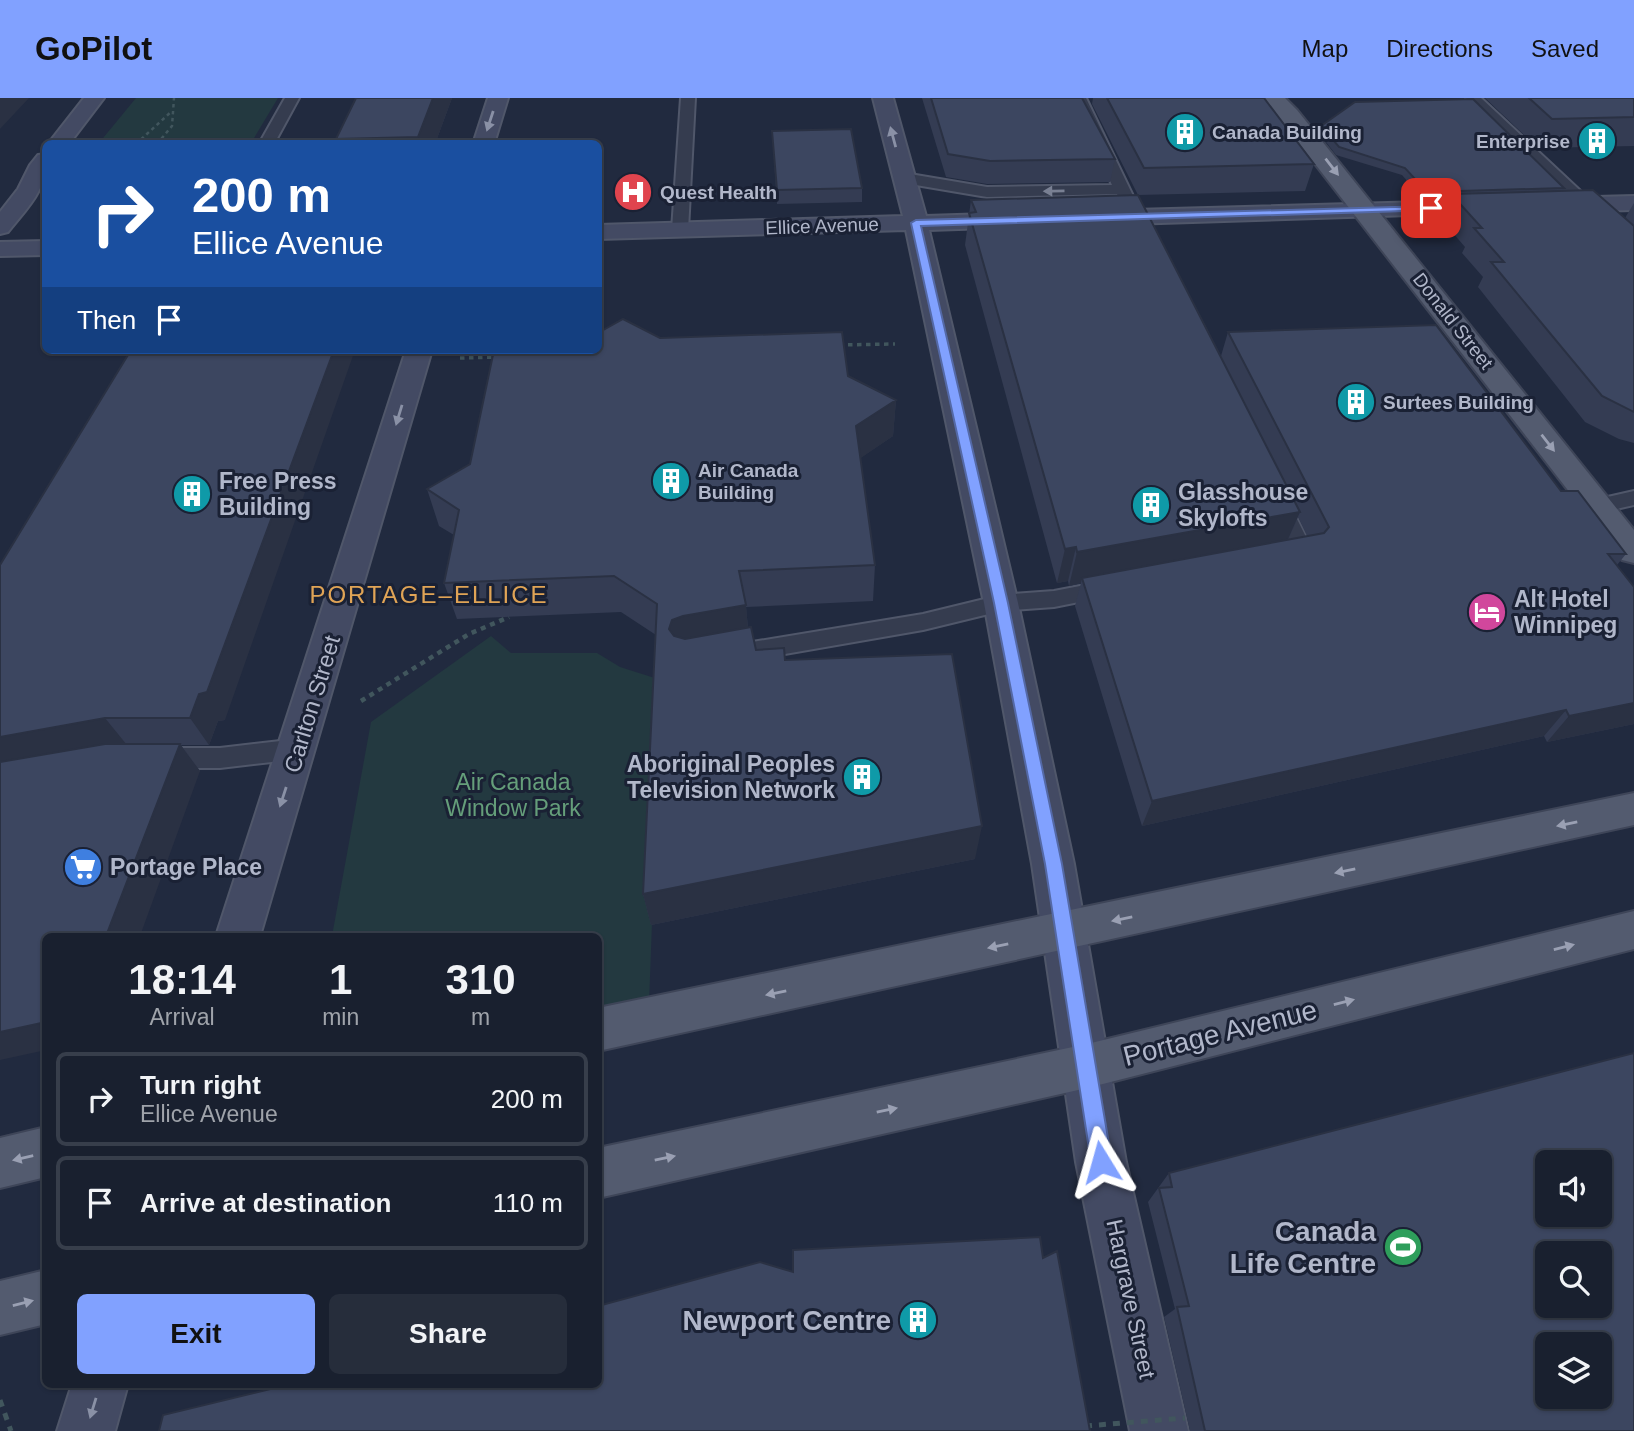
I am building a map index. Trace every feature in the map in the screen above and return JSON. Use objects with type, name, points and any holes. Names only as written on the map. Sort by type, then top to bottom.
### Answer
[{"type":"main road","name":"Donald Street","points":[[1290,105],[1366,210],[1634,552]]},
{"type":"main road","points":[[602,1029],[1634,809]]},
{"type":"main road","name":"Portage Avenue","points":[[602,1172],[1087,1066],[1634,930]]},
{"type":"main road","points":[[0,1163],[42,1153]]},
{"type":"main road","points":[[0,1308],[42,1298]]},
{"type":"street","points":[[61,140],[94,98]]},
{"type":"street","points":[[484,140],[498,98]]},
{"type":"street","name":"Hargrave Street","points":[[883,98],[916,223],[1001,603],[1065,932],[1101,1162],[1172,1424]]},
{"type":"street","points":[[0,196],[41,165]]},
{"type":"street","points":[[0,227],[29,191],[41,165]]},
{"type":"street","points":[[1080,218],[1634,203]]},
{"type":"street","name":"Ellice Avenue","points":[[602,232],[1039,220]]},
{"type":"street","points":[[0,249],[42,248]]},
{"type":"street","name":"Carlton Street","points":[[240,933],[418,354]]},
{"type":"street","points":[[86,1431],[99,1388]]},
{"type":"lane","points":[[267,140],[292,98]]},
{"type":"lane","points":[[680,230],[688,98]]},
{"type":"lane","points":[[1079,98],[1150,247]]},
{"type":"lane","points":[[1473,98],[1634,250]]},
{"type":"lane","points":[[904,178],[987,192],[1122,189]]},
{"type":"lane","points":[[1264,560],[1303,553],[1267,481]]},
{"type":"lane","points":[[1598,506],[1634,498]]},
{"type":"lane","points":[[703,660],[923,622],[1001,603],[1054,599],[1133,584]]},
{"type":"lane","points":[[127,758],[220,758],[298,749]]},
{"type":"path","points":[[160,140],[172,126],[174,98]]},
{"type":"path","points":[[140,140],[173,111]]},
{"type":"path","points":[[827,346],[895,344]]},
{"type":"path","points":[[460,358],[501,357]]},
{"type":"path","points":[[361,701],[469,634],[509,617]]},
{"type":"path","points":[[0,1400],[11,1431]]},
{"type":"path","points":[[1074,1427],[1172,1424]]},
{"type":"green space","points":[[136,98],[278,98],[253,140],[101,140]]},
{"type":"green space","name":"Air Canada Window Park","points":[[491,636],[511,653],[597,653],[620,667],[661,680],[649,1004],[602,1014],[602,933],[333,933],[371,722]]},
{"type":"building","points":[[356,98],[433,98],[418,137],[336,139]]},
{"type":"building","points":[[931,98],[1082,98],[1115,159],[990,161],[948,154]]},
{"type":"building","name":"Canada Building","points":[[1107,98],[1264,98],[1314,164],[1144,168]]},
{"type":"building","points":[[1529,98],[1634,98],[1634,117],[1552,119]]},
{"type":"building","points":[[1473,99],[1564,188],[1427,192],[1405,168],[1339,147],[1321,126],[1355,102]]},
{"type":"building","points":[[851,129],[862,188],[777,190],[772,131]]},
{"type":"building","points":[[1593,190],[1634,226],[1634,412],[1602,396],[1491,262],[1504,262],[1474,228],[1482,228],[1451,194]]},
{"type":"building","points":[[1138,195],[1300,512],[1077,552],[1076,547],[1065,549],[969,213],[976,212],[971,200]]},
{"type":"building","points":[[623,319],[660,338],[842,332],[848,376],[896,400],[856,426],[875,565],[739,571],[746,605],[683,616],[672,620],[669,629],[674,636],[685,639],[751,627],[756,650],[784,648],[785,660],[952,654],[982,826],[643,894],[657,604],[614,576],[444,583],[459,510],[427,489],[470,464],[493,354],[602,354],[602,331]]},
{"type":"building","points":[[1436,325],[1561,491],[1578,491],[1626,554],[1608,554],[1634,587],[1634,703],[1569,716],[1566,710],[1152,801],[1082,578],[1324,533],[1329,527],[1228,332]]},
{"type":"building","name":"Free Press Building","points":[[129,354],[333,354],[207,692],[199,694],[190,718],[105,718],[0,737],[0,565]]},
{"type":"building","name":"Portage Place","points":[[105,744],[180,744],[107,933],[42,933],[42,1023],[0,1032],[0,762]]},
{"type":"building","name":"Canada Life Centre","points":[[1634,1053],[1634,1431],[1205,1431],[1177,1307],[1189,1306],[1159,1188],[1172,1187],[1169,1173]]},
{"type":"building","points":[[1040,1237],[1043,1258],[1057,1251],[1090,1431],[159,1431],[163,1415],[274,1388],[602,1388],[602,1305],[760,1262],[793,1272],[793,1250]]},
{"type":"place","name":"Canada Building","points":[[1185,132]]},
{"type":"place","name":"Enterprise","points":[[1597,141]]},
{"type":"place","name":"Quest Health","points":[[633,192]]},
{"type":"place","name":"Surtees Building","points":[[1356,402]]},
{"type":"place","name":"Air Canada Building","points":[[671,481]]},
{"type":"place","name":"Free Press Building","points":[[192,494]]},
{"type":"place","name":"Glasshouse Skylofts","points":[[1151,505]]},
{"type":"place","name":"Alt Hotel Winnipeg","points":[[1487,612]]},
{"type":"place","name":"Aboriginal Peoples Television Network","points":[[862,777]]},
{"type":"place","name":"Portage Place","points":[[83,867]]},
{"type":"place","name":"Canada Life Centre","points":[[1403,1247]]},
{"type":"place","name":"Newport Centre","points":[[918,1320]]},
{"type":"district","name":"PORTAGE–ELLICE","points":[[429,594]]},
{"type":"route","points":[[1101,1162],[1053,864],[1001,603],[916,223],[1431,208]]}]
